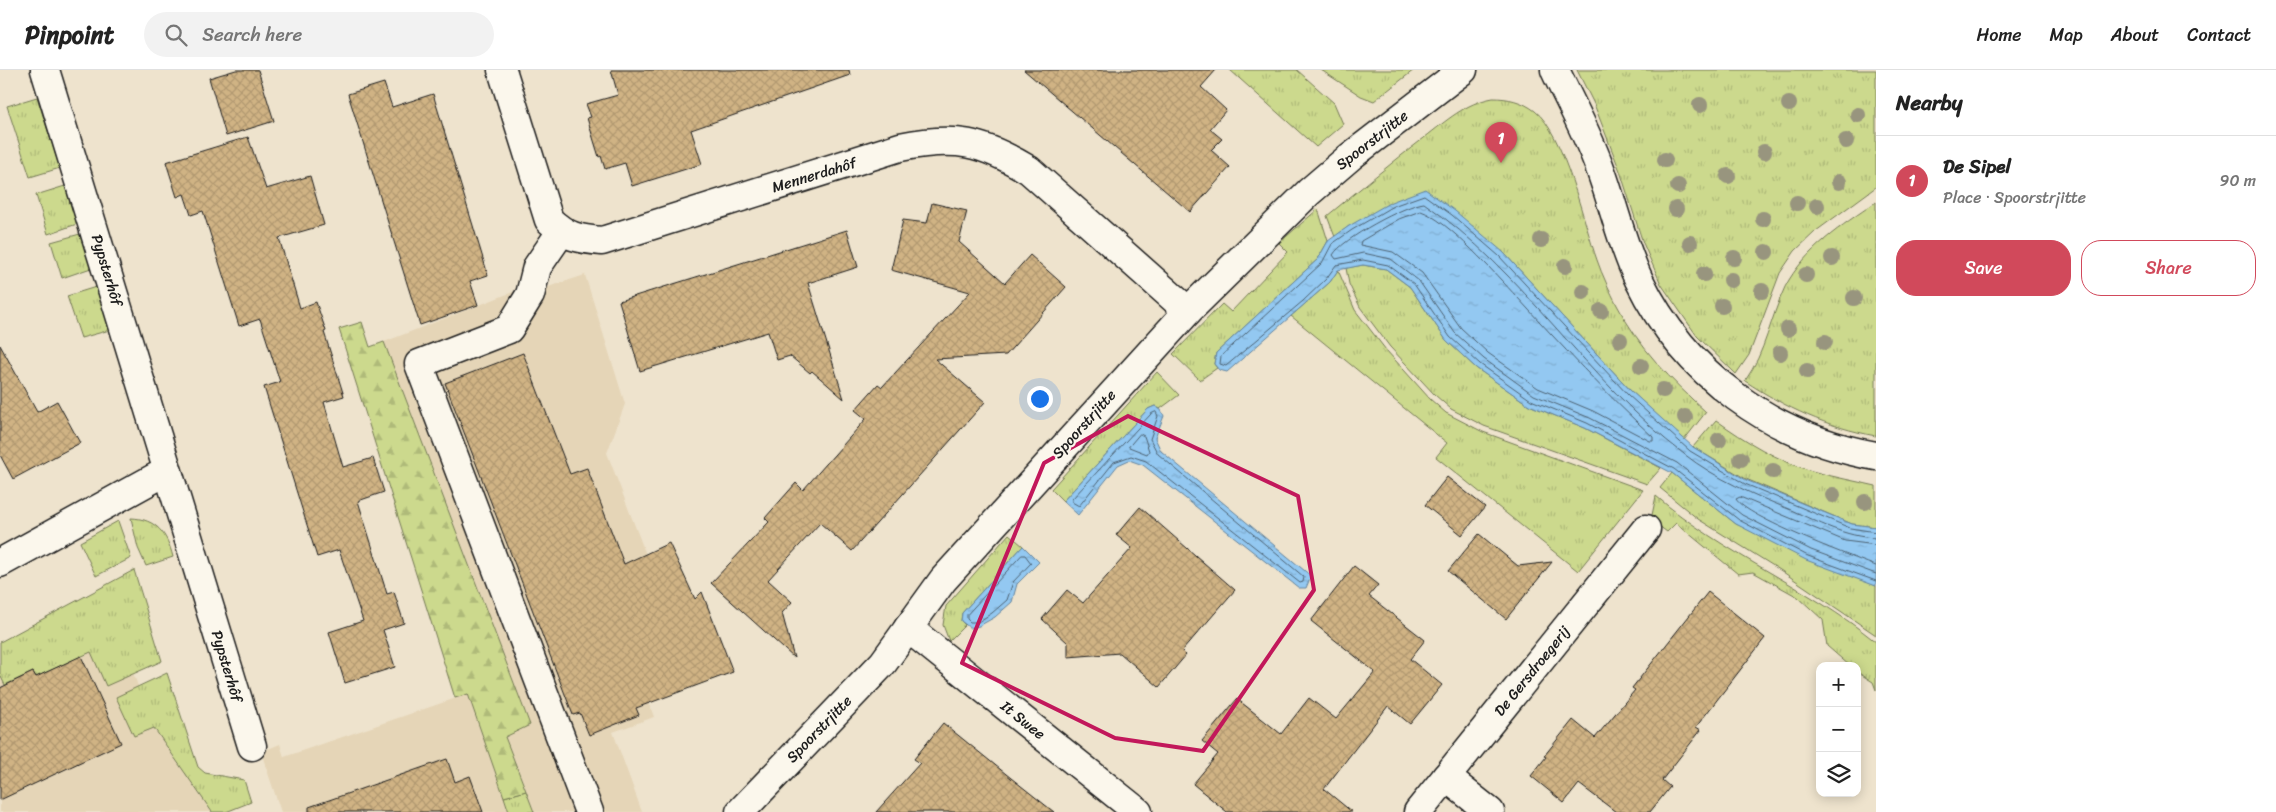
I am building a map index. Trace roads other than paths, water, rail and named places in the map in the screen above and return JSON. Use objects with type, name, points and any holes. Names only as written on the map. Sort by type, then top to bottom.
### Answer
[{"type":"street","name":"Pypsterhôf","points":[[45,70],[148,401],[167,472],[252,746]]},
{"type":"street","points":[[502,70],[549,220],[561,232],[537,267],[530,295],[509,329],[419,364],[589,812]]},
{"type":"street","name":"Spoorstrjitte","points":[[740,812],[883,663],[943,580],[1188,311],[1309,192],[1351,156],[1463,70]]},
{"type":"street","points":[[1555,70],[1597,162],[1624,246],[1639,281],[1658,315],[1680,344],[1706,372],[1730,393],[1779,425],[1843,449],[1876,456]]},
{"type":"street","name":"Mennerdahôf","points":[[561,232],[579,239],[602,241],[900,147],[932,141],[957,141],[984,147],[1006,156],[1029,170],[1188,311]]},
{"type":"street","points":[[0,563],[167,472]]},
{"type":"street","name":"De Gersdroegerij","points":[[1418,812],[1646,529]]},
{"type":"street","name":"It Swee","points":[[908,628],[1138,812]]},
{"type":"street","points":[[1446,777],[1490,812]]},
{"type":"water","points":[[1425,189],[1455,211],[1503,252],[1631,391],[1693,447],[1746,480],[1852,524],[1876,527],[1876,586],[1806,560],[1736,524],[1672,473],[1585,428],[1529,405],[1476,368],[1446,340],[1410,287],[1386,269],[1363,265],[1338,270],[1330,282],[1227,372],[1219,370],[1214,364],[1216,353],[1318,259],[1328,241],[1349,226],[1391,202]]},
{"type":"water","points":[[1155,406],[1161,410],[1164,416],[1155,438],[1161,451],[1311,576],[1306,588],[1299,588],[1143,465],[1129,460],[1118,465],[1078,515],[1063,501],[1148,409]]},
{"type":"water","points":[[1023,546],[1039,562],[1017,584],[1012,602],[995,617],[979,626],[970,628],[961,621],[962,613]]},
{"type":"place","name":"De Sipel","points":[[1501,163]]}]
